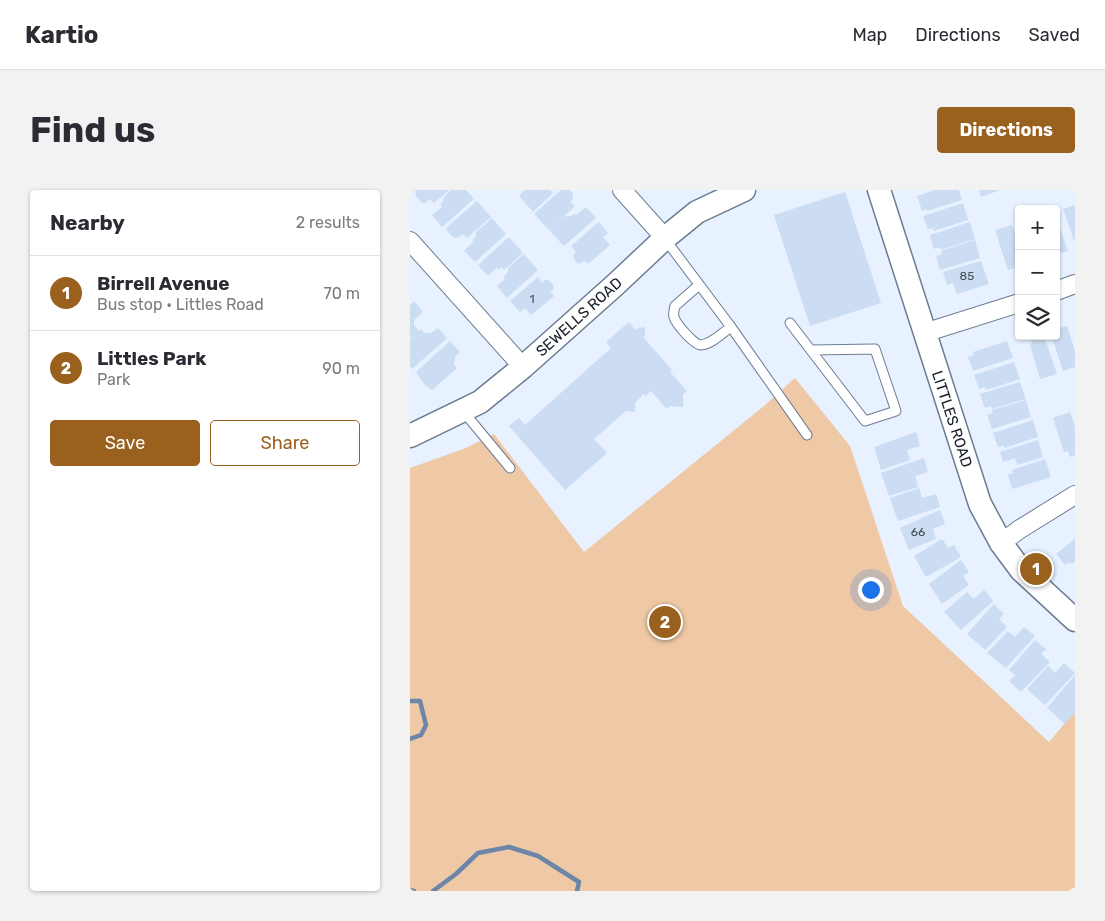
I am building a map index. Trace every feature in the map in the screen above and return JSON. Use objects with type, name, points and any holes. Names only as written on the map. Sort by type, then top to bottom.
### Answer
[{"type":"street","points":[[622,190],[665,238]]},
{"type":"street","name":"SEWELLS ROAD","points":[[410,436],[480,402],[523,367],[665,238],[697,212],[744,190]]},
{"type":"street","name":"LITTLES ROAD","points":[[879,190],[980,504],[1001,543],[1021,570],[1075,620]]},
{"type":"street","points":[[410,241],[523,367]]},
{"type":"street","points":[[1060,289],[1075,284]]},
{"type":"street","points":[[924,333],[1015,304]]},
{"type":"street","points":[[1001,543],[1075,495]]},
{"type":"lane","points":[[665,238],[807,435]]},
{"type":"lane","points":[[700,285],[675,306],[675,320],[693,342],[697,344],[711,341],[731,327]]},
{"type":"lane","points":[[790,323],[865,421],[896,411],[875,349],[811,350]]},
{"type":"lane","points":[[463,410],[510,468]]},
{"type":"shaded area","points":[[795,378],[850,446],[903,606],[1049,742],[1075,711],[1075,887],[1068,891],[410,891],[410,468],[466,448],[494,434],[584,552],[764,406]]},
{"type":"building","points":[[449,190],[434,203],[430,199],[422,203],[416,196],[415,191]]},
{"type":"building","points":[[451,190],[466,190],[474,199],[442,227],[432,215],[442,207],[440,205],[444,197]]},
{"type":"building","points":[[525,190],[550,190],[553,193],[533,212],[519,196]]},
{"type":"building","points":[[561,190],[570,190],[573,194],[573,199],[570,202],[575,206],[549,230],[534,214]]},
{"type":"building","points":[[935,190],[959,190],[962,200],[922,211],[917,196]]},
{"type":"building","points":[[979,190],[1000,190],[981,197]]},
{"type":"building","points":[[845,192],[881,303],[810,326],[774,215]]},
{"type":"building","points":[[477,201],[491,217],[467,238],[463,234],[454,238],[447,231],[447,227]]},
{"type":"building","points":[[963,203],[968,220],[934,231],[933,228],[928,229],[923,216]]},
{"type":"building","points":[[1075,205],[1075,243],[1063,209]]},
{"type":"building","points":[[586,207],[596,218],[564,246],[549,230],[565,216],[576,215]]},
{"type":"building","points":[[492,218],[506,234],[475,262],[464,251],[473,242],[476,232]]},
{"type":"building","points":[[599,222],[608,233],[603,237],[610,245],[588,264],[585,261],[578,264],[573,255],[576,252],[571,246]]},
{"type":"building","points":[[970,222],[975,239],[941,250],[940,247],[934,249],[930,235]]},
{"type":"building","points":[[1012,225],[1015,234],[1015,268],[1008,270],[995,230]]},
{"type":"building","points":[[1060,228],[1068,251],[1060,253]]},
{"type":"building","points":[[509,237],[523,253],[504,270],[502,267],[499,270],[497,268],[488,276],[478,265]]},
{"type":"building","points":[[975,240],[980,258],[940,270],[936,256],[942,254],[941,251]]},
{"type":"building","points":[[524,254],[538,270],[507,298],[497,286],[505,279],[503,277],[508,272],[508,268]]},
{"type":"building","points":[[981,261],[989,284],[957,294],[953,283],[947,285],[943,272]]},
{"type":"building","points":[[538,277],[542,283],[545,280],[549,280],[554,289],[550,292],[554,296],[531,315],[525,308],[520,312],[510,301]]},
{"type":"building","points":[[414,301],[423,312],[414,320],[414,325],[419,331],[421,329],[424,333],[431,333],[438,328],[447,338],[412,369],[410,366],[410,339],[416,334],[410,338],[410,305]]},
{"type":"building","points":[[629,322],[635,330],[645,327],[645,335],[643,337],[672,370],[670,372],[687,391],[683,394],[683,407],[670,406],[667,409],[651,391],[645,396],[642,393],[642,396],[635,403],[635,412],[626,411],[594,439],[607,453],[565,490],[509,426],[519,418],[525,425],[611,348],[606,342]]},
{"type":"building","points":[[1067,326],[1075,351],[1075,367],[1063,371],[1053,340],[1060,340],[1060,328]]},
{"type":"building","points":[[1030,340],[1045,340],[1057,374],[1040,379],[1030,345],[1032,344]]},
{"type":"building","points":[[450,341],[460,352],[455,357],[454,365],[457,368],[432,390],[425,385],[416,372]]},
{"type":"building","points":[[1007,341],[1013,358],[973,371],[968,357],[974,355],[973,352]]},
{"type":"building","points":[[1014,362],[1020,379],[986,390],[985,387],[979,389],[974,375]]},
{"type":"building","points":[[1020,382],[1026,399],[992,409],[991,406],[985,408],[980,394]]},
{"type":"building","points":[[1026,400],[1031,417],[992,429],[987,415],[993,413],[992,410]]},
{"type":"building","points":[[1070,412],[1075,427],[1075,455],[1070,457],[1068,451],[1064,452],[1053,418]]},
{"type":"building","points":[[1033,420],[1038,437],[1004,448],[1004,445],[998,447],[993,433]]},
{"type":"building","points":[[916,432],[920,446],[907,450],[910,460],[881,470],[874,447]]},
{"type":"building","points":[[1038,440],[1043,457],[1017,465],[1015,458],[1003,462],[1000,452]]},
{"type":"building","points":[[924,458],[928,472],[915,476],[918,487],[889,496],[881,473]]},
{"type":"building","points":[[1045,459],[1051,477],[1012,489],[1008,475],[1013,473],[1012,470]]},
{"type":"building","points":[[919,488],[922,498],[936,494],[940,507],[898,521],[890,498]]},
{"type":"building","points":[[940,510],[945,524],[933,529],[936,539],[909,550],[900,528]]},
{"type":"building","points":[[942,539],[948,548],[954,545],[961,557],[926,577],[914,556]]},
{"type":"building","points":[[1075,539],[1075,562],[1065,565],[1056,554]]},
{"type":"building","points":[[961,560],[969,572],[963,576],[969,585],[942,604],[929,584]]},
{"type":"building","points":[[984,590],[993,601],[961,630],[944,612],[967,592],[974,599]]},
{"type":"building","points":[[994,604],[1004,614],[999,619],[1007,627],[985,650],[967,634]]},
{"type":"building","points":[[1024,627],[1035,636],[1006,668],[987,653],[1008,631],[1015,637]]},
{"type":"building","points":[[1035,640],[1046,649],[1041,654],[1050,662],[1021,692],[1009,681],[1015,675],[1009,670]]},
{"type":"building","points":[[1064,663],[1075,673],[1045,705],[1027,689],[1048,666],[1055,673]]},
{"type":"building","points":[[1075,675],[1075,713],[1065,724],[1047,708]]},
{"type":"waterway","points":[[410,701],[420,701],[426,725],[421,735],[410,739]]},
{"type":"waterway","points":[[433,891],[456,874],[478,853],[509,847],[538,856],[579,882],[577,891]]},
{"type":"waterway","points":[[410,890],[414,891]]},
{"type":"place","name":"Birrell Avenue","points":[[1036,569]]},
{"type":"place","name":"Littles Park","points":[[665,622]]}]
